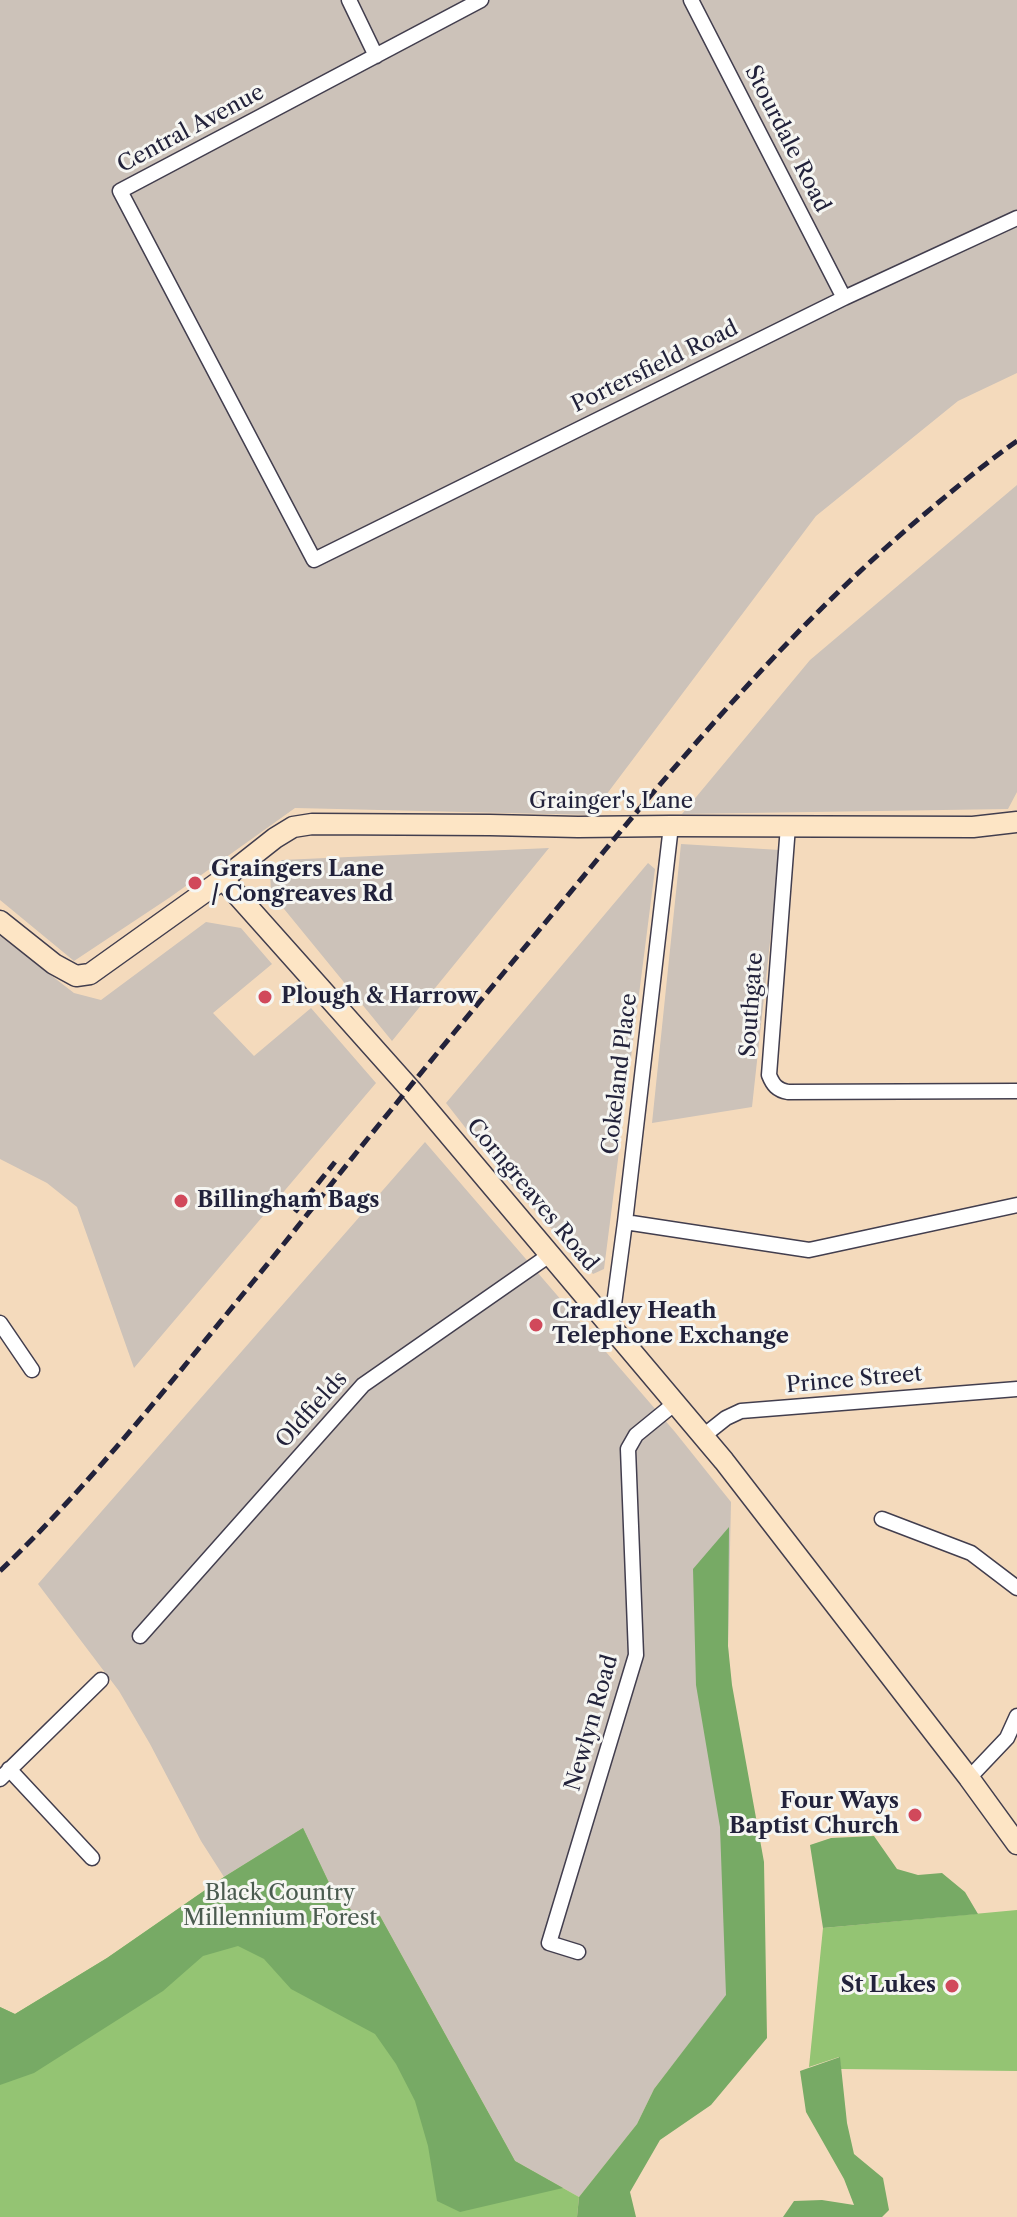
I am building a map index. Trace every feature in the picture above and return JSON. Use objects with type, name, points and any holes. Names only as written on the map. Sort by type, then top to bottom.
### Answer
[{"type":"main road","name":"Grainger's Lane","points":[[223,879],[275,838],[293,827],[312,824],[973,827],[1017,822]]},
{"type":"main road","points":[[0,921],[54,964],[76,976],[90,974],[223,879]]},
{"type":"main road","name":"Corngreaves Road","points":[[223,879],[412,1091],[744,1485],[1017,1844]]},
{"type":"street","points":[[349,0],[376,56]]},
{"type":"street","name":"Central Avenue","points":[[314,560],[120,191],[481,0]]},
{"type":"street","name":"Stourdale Road","points":[[691,0],[844,298]]},
{"type":"street","name":"Portersfield Road","points":[[314,560],[844,298],[1017,218]]},
{"type":"street","name":"Cokeland Place","points":[[611,1327],[671,826]]},
{"type":"street","name":"Southgate","points":[[788,826],[769,1075],[772,1083],[779,1090],[788,1092],[1017,1091]]},
{"type":"street","points":[[625,1222],[809,1250],[1017,1205]]},
{"type":"street","name":"Oldfields","points":[[140,1636],[363,1385],[551,1254]]},
{"type":"street","points":[[0,1323],[32,1370]]},
{"type":"street","name":"Prince Street","points":[[702,1437],[726,1418],[741,1411],[1017,1389]]},
{"type":"street","name":"Newlyn Road","points":[[578,1952],[549,1943],[636,1655],[628,1449],[636,1435],[674,1404]]},
{"type":"street","points":[[882,1519],[971,1553],[1017,1588]]},
{"type":"street","points":[[92,1858],[4,1774],[101,1680]]},
{"type":"street","points":[[969,1778],[1007,1738],[1017,1716]]},
{"type":"shaded area","points":[[0,0],[1017,0],[1017,373],[958,401],[816,516],[591,815],[295,808],[74,961],[0,900]]},
{"type":"shaded area","points":[[1017,485],[1017,792],[1008,809],[682,814],[810,660]]},
{"type":"shaded area","points":[[681,844],[780,850],[752,1107],[652,1123]]},
{"type":"shaded area","points":[[549,848],[392,1041],[271,893],[270,870],[282,860]]},
{"type":"shaded area","points":[[648,863],[655,869],[604,1269],[593,1274],[504,1177],[446,1103]]},
{"type":"shaded area","points":[[206,922],[241,928],[272,964],[213,1013],[254,1056],[311,1008],[376,1083],[134,1368],[77,1207],[47,1183],[0,1159],[0,936],[74,993],[101,1000]]},
{"type":"shaded area","points":[[425,1142],[675,1432],[731,1502],[726,1996],[654,2089],[637,2124],[579,2197],[515,2161],[380,1916],[351,1910],[331,1887],[303,1829],[224,1877],[119,1691],[38,1584]]},
{"type":"green space","points":[[729,1527],[728,1646],[732,1685],[764,1862],[767,2038],[711,2105],[660,2140],[630,2192],[636,2217],[577,2217],[579,2197],[637,2124],[654,2089],[726,1995],[720,1827],[696,1685],[693,1569]]},
{"type":"green space","points":[[303,1828],[331,1887],[351,1910],[380,1916],[515,2161],[579,2197],[577,2217],[0,2217],[0,2007],[15,2014],[107,1958],[224,1877]]},
{"type":"green space","name":"Black Country Millennium Forest","points":[[303,1828],[331,1887],[351,1910],[380,1916],[515,2161],[563,2188],[460,2212],[437,2201],[428,2146],[415,2101],[396,2064],[375,2034],[291,1989],[264,1959],[238,1946],[203,1956],[163,1991],[34,2073],[0,2085],[0,2007],[15,2014],[107,1958],[224,1877]]},
{"type":"green space","points":[[874,1836],[897,1869],[918,1875],[942,1873],[965,1892],[978,1914],[823,1928],[810,1845],[831,1838]]},
{"type":"green space","points":[[1017,1910],[1017,2071],[841,2069],[839,2057],[809,2067],[823,1928]]},
{"type":"green space","points":[[840,2057],[847,2123],[854,2154],[883,2178],[889,2210],[882,2217],[783,2217],[794,2201],[822,2200],[854,2205],[844,2179],[806,2112],[800,2071]]},
{"type":"railway","points":[[0,1571],[67,1503],[130,1431],[444,1045],[717,719],[795,635],[878,555],[1017,441]]},
{"type":"railway","points":[[295,1212],[335,1162]]},
{"type":"place","name":"Graingers Lane / Congreaves Rd","points":[[195,883]]},
{"type":"place","name":"Plough & Harrow","points":[[265,997]]},
{"type":"place","name":"Billingham Bags","points":[[181,1201]]},
{"type":"place","name":"Cradley Heath Telephone Exchange","points":[[536,1325]]},
{"type":"place","name":"Four Ways Baptist Church","points":[[915,1815]]},
{"type":"place","name":"St Lukes","points":[[952,1986]]}]
